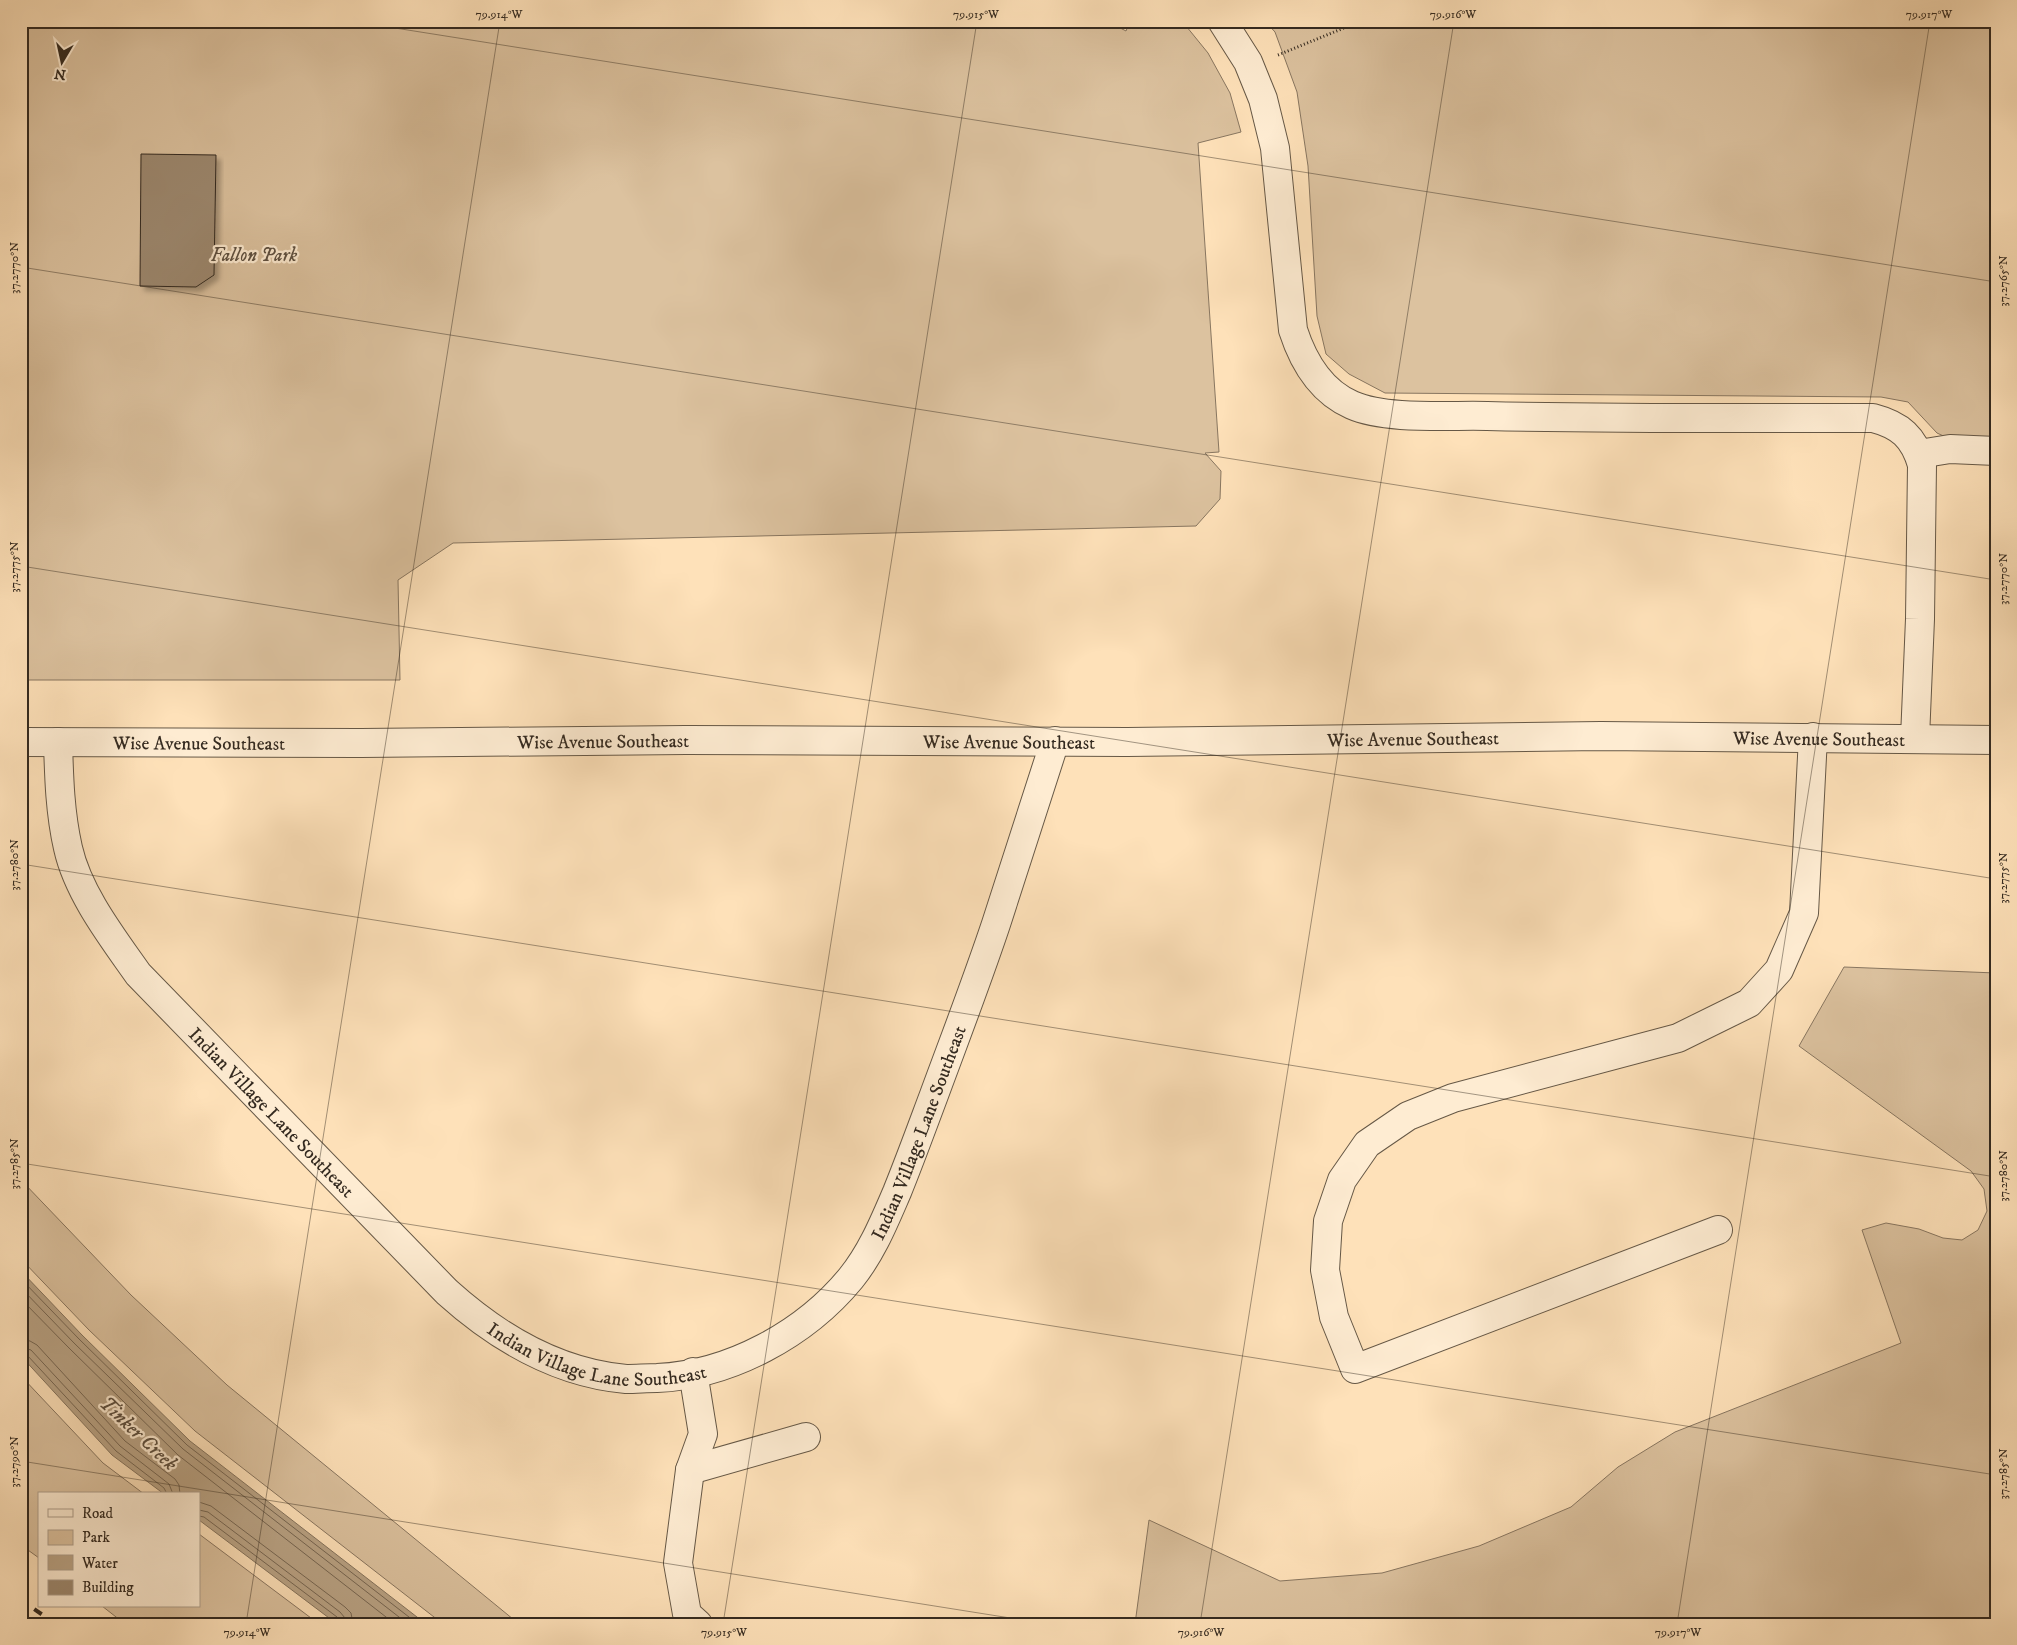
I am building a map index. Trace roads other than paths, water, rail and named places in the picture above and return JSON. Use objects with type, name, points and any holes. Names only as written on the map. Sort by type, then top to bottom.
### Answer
[{"type":"street","points":[[1222,21],[1250,69],[1263,99],[1275,148],[1293,330],[1300,352],[1312,372],[1332,393],[1351,405],[1379,413],[1408,414],[1531,417],[1873,418],[1889,422],[1907,435],[1919,454],[1922,465],[1915,738]]},
{"type":"street","points":[[1919,454],[1950,449],[1996,450]]},
{"type":"street","name":"Wise Avenue Southeast","points":[[21,742],[1055,741],[1601,736],[1996,740]]},
{"type":"street","points":[[1718,1230],[1355,1369],[1334,1317],[1325,1270],[1328,1221],[1342,1180],[1367,1144],[1408,1116],[1453,1098],[1678,1038],[1749,1002],[1761,990],[1779,970],[1804,913],[1813,737]]},
{"type":"street","name":"Indian Village Lane Southeast","points":[[58,742],[59,798],[68,850],[80,882],[103,924],[138,974],[447,1292],[470,1312],[503,1336],[548,1360],[573,1368],[627,1379],[673,1377],[730,1363],[774,1343],[820,1311],[851,1278],[876,1241],[914,1151],[995,926],[1055,741]]},
{"type":"street","points":[[693,1372],[703,1434],[690,1470],[678,1564],[687,1614],[698,1624]]},
{"type":"street","points":[[690,1470],[806,1437]]},
{"type":"water","name":"Tinker Creek","points":[[21,1271],[82,1335],[190,1441],[426,1624],[337,1624],[200,1521],[200,1492],[161,1492],[112,1455],[21,1356]]},
{"type":"railway","points":[[21,1597],[34,1609],[56,1624]]},
{"type":"park label","name":"Fallon Park","points":[[254,254]]}]
